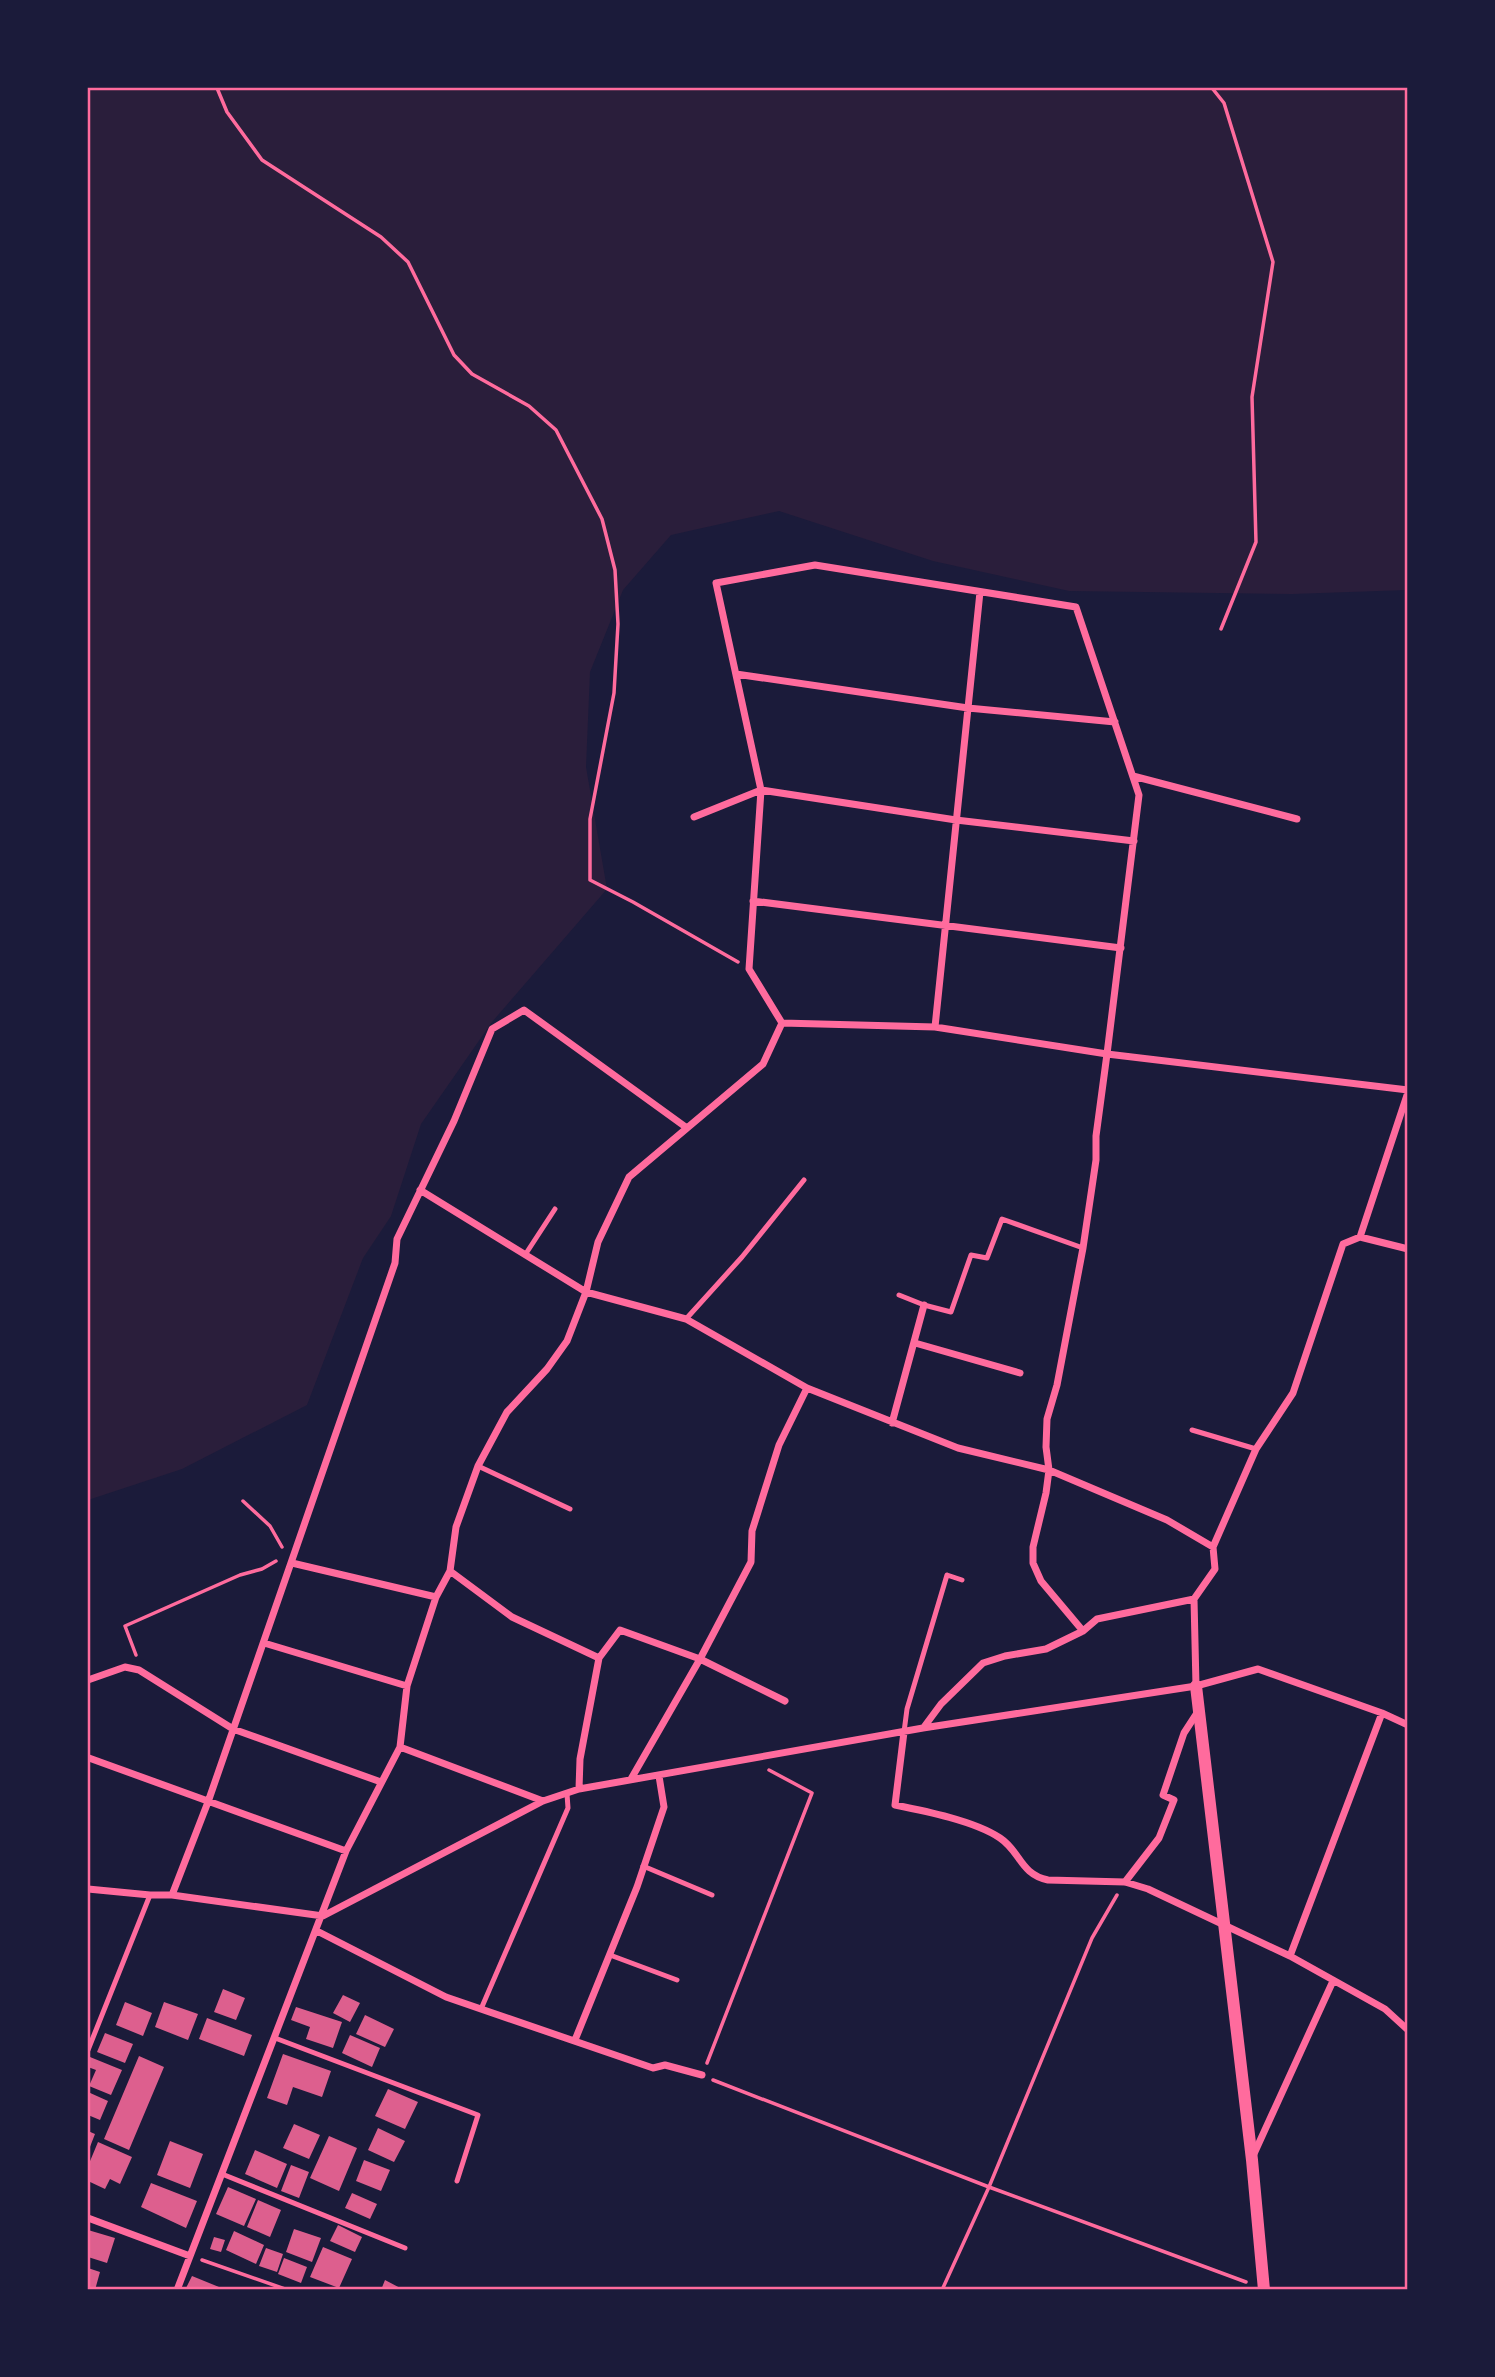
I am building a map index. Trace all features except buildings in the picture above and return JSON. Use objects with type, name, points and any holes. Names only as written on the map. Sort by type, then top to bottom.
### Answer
[{"type":"street","points":[[782,1023],[748,969],[761,790],[716,583],[815,565],[1076,607],[1139,795],[1096,1136],[1096,1160],[1083,1248],[1057,1385],[1047,1419],[1049,1470],[1033,1547],[1033,1563],[1041,1581],[1083,1631]]},
{"type":"street","points":[[935,1027],[980,592]]},
{"type":"street","points":[[736,674],[968,708],[1115,722]]},
{"type":"street","points":[[1133,776],[1297,819]]},
{"type":"street","points":[[694,817],[761,790],[956,820],[1134,841]]},
{"type":"street","points":[[753,901],[1121,948]]},
{"type":"street","points":[[172,1895],[208,1802],[395,1263],[397,1239],[454,1121],[492,1029],[524,1010],[687,1128]]},
{"type":"street","points":[[782,1023],[935,1027],[1107,1054],[1408,1091],[1360,1237]]},
{"type":"street","points":[[177,2290],[346,1851],[400,1747],[407,1686],[436,1597],[450,1571],[456,1527],[478,1466],[507,1412],[547,1369],[567,1342],[586,1292],[598,1242],[629,1177],[763,1063],[782,1023]]},
{"type":"street","points":[[420,1190],[586,1292],[685,1319],[807,1388],[958,1448],[1049,1470],[1167,1520],[1213,1547]]},
{"type":"street","points":[[1264,2289],[1225,1926],[1197,1713],[1194,1599],[1214,1569],[1213,1547],[1256,1449],[1293,1393],[1343,1244],[1360,1237],[1408,1249]]},
{"type":"street","points":[[892,1423],[924,1305]]},
{"type":"street","points":[[915,1343],[1020,1373]]},
{"type":"street","points":[[631,1779],[700,1659],[751,1562],[752,1531],[779,1444],[807,1388]]},
{"type":"street","points":[[292,1563],[436,1597]]},
{"type":"street","points":[[450,1571],[512,1617],[599,1658]]},
{"type":"street","points":[[923,1728],[941,1704],[983,1663],[1046,1649],[1083,1631],[1097,1619],[1194,1599]]},
{"type":"street","points":[[579,1789],[580,1759],[599,1658],[621,1630],[700,1659],[785,1701]]},
{"type":"street","points":[[264,1643],[407,1686]]},
{"type":"street","points":[[88,1680],[125,1667],[139,1670],[233,1729],[381,1782]]},
{"type":"street","points":[[88,1889],[172,1895],[323,1916],[543,1801],[579,1789],[923,1728],[1196,1686],[1258,1669],[1382,1713],[1408,1726]]},
{"type":"street","points":[[1125,1882],[1159,1838],[1174,1800],[1163,1795],[1184,1733],[1197,1713]]},
{"type":"street","points":[[1290,1956],[1382,1713]]},
{"type":"street","points":[[904,1732],[895,1805],[947,1817],[997,1836],[1012,1847],[1021,1864],[1037,1877],[1048,1880],[1125,1882],[1148,1889],[1290,1956],[1385,2009],[1408,2030]]},
{"type":"street","points":[[400,1747],[543,1801]]},
{"type":"street","points":[[89,1758],[346,1851]]},
{"type":"street","points":[[575,2040],[637,1887],[664,1807],[659,1776]]},
{"type":"street","points":[[317,1931],[446,1997],[653,2068],[665,2065],[702,2075]]},
{"type":"street","points":[[1251,2160],[1333,1981]]},
{"type":"street","points":[[88,2218],[190,2256]]},
{"type":"lane","points":[[685,1319],[742,1257],[804,1180]]},
{"type":"lane","points":[[525,1255],[555,1209]]},
{"type":"lane","points":[[899,1295],[951,1312],[971,1255],[987,1258],[1002,1219],[1083,1248]]},
{"type":"lane","points":[[1192,1430],[1256,1449]]},
{"type":"lane","points":[[478,1466],[570,1509]]},
{"type":"lane","points":[[904,1732],[907,1709],[947,1575],[962,1580]]},
{"type":"lane","points":[[481,2010],[568,1808],[567,1794]]},
{"type":"lane","points":[[643,1866],[712,1895]]},
{"type":"lane","points":[[88,2050],[150,1895]]},
{"type":"lane","points":[[610,1955],[677,1980]]},
{"type":"lane","points":[[275,2038],[478,2115],[457,2181]]},
{"type":"lane","points":[[222,2174],[405,2248]]},
{"type":"path","points":[[217,88],[227,112],[262,160],[381,237],[408,262],[454,355],[472,374],[529,406],[556,430],[602,519],[615,570],[618,624],[614,693],[590,819],[590,880],[634,902],[748,969]]},
{"type":"path","points":[[1212,88],[1224,103],[1273,262],[1252,397],[1256,542],[1221,629]]},
{"type":"path","points":[[243,1501],[270,1526],[284,1550],[281,1561]]},
{"type":"path","points":[[139,1670],[125,1626],[240,1574],[281,1561],[292,1563]]},
{"type":"path","points":[[772,1773],[812,1793],[702,2075],[989,2187],[1264,2289]]},
{"type":"path","points":[[942,2290],[989,2187],[1092,1938],[1125,1882]]},
{"type":"path","points":[[190,2256],[288,2290]]},
{"type":"shaded area","points":[[88,88],[1408,88],[1407,590],[1292,594],[1069,591],[933,561],[779,511],[671,535],[623,590],[590,672],[586,767],[607,889],[492,1022],[421,1124],[391,1216],[363,1258],[307,1405],[182,1469],[88,1500]]}]
